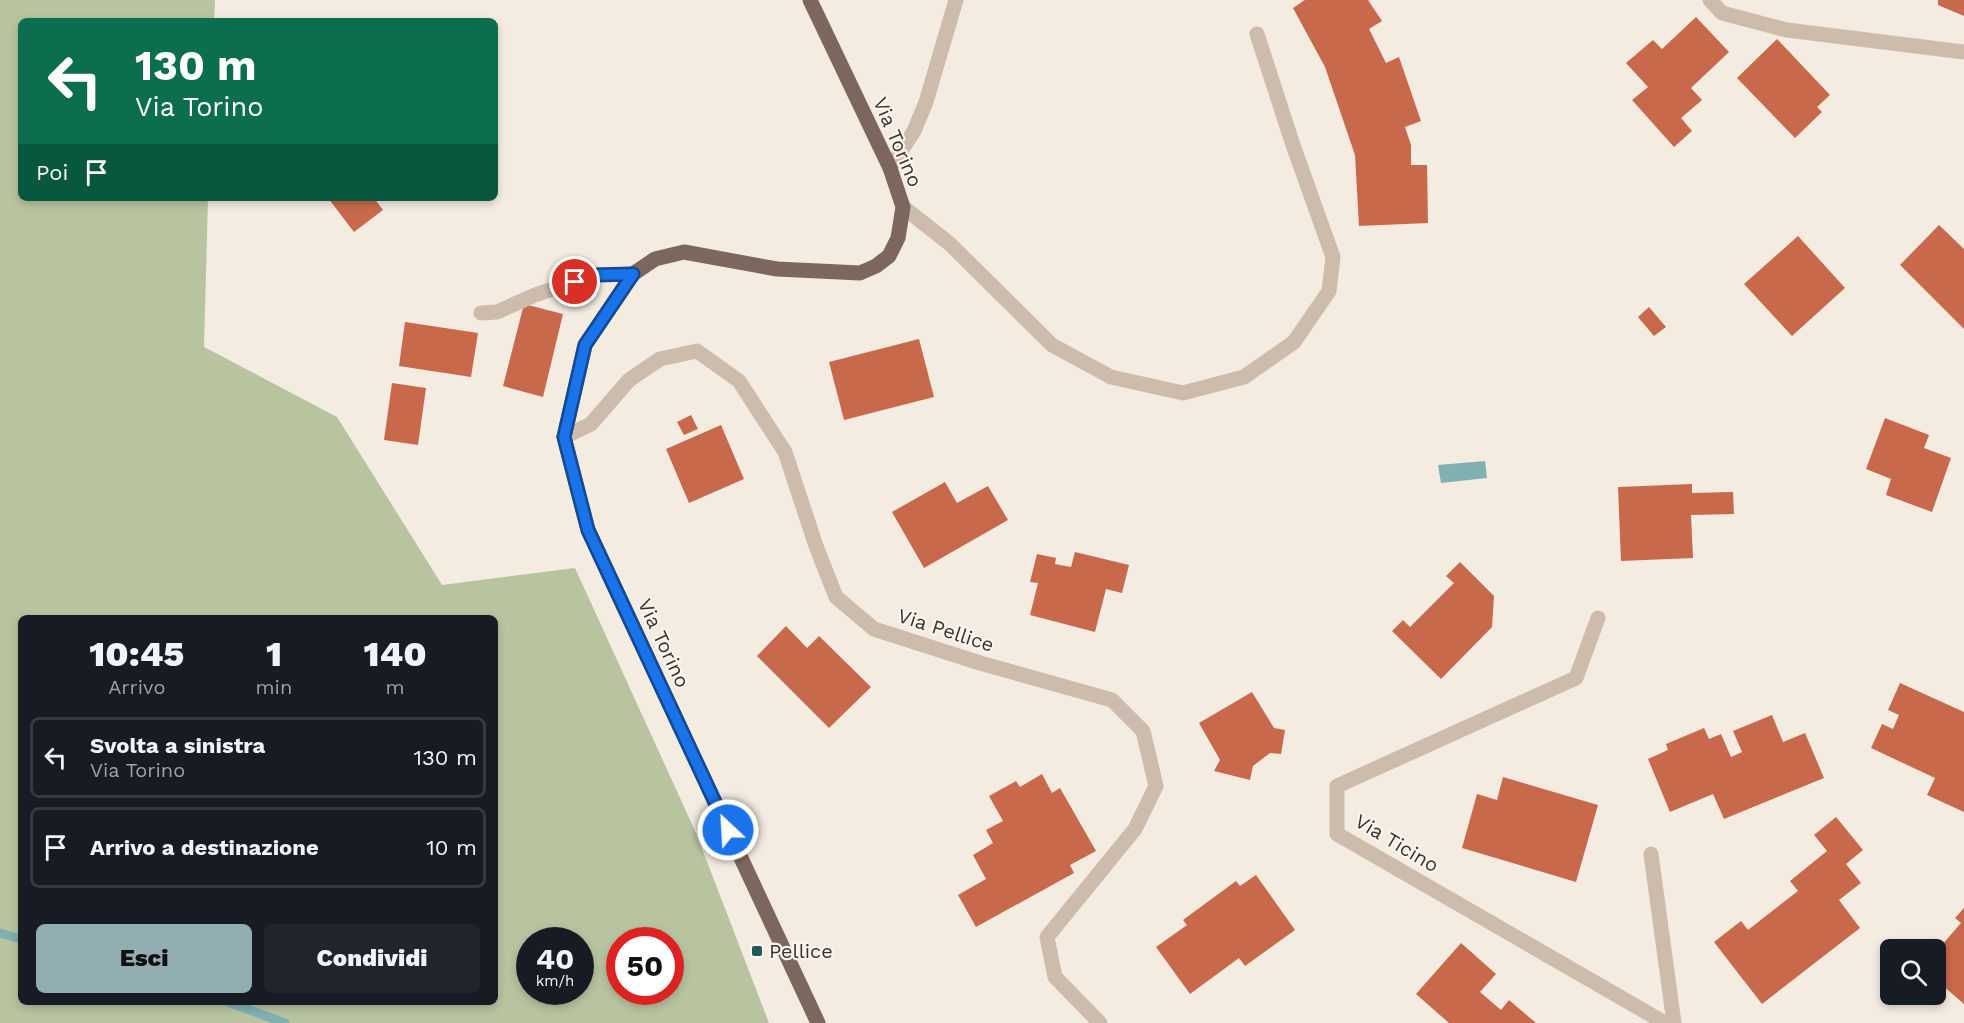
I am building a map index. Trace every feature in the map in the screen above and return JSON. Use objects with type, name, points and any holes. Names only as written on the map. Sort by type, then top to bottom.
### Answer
[{"type":"main road","name":"Via Torino","points":[[810,0],[890,168],[903,207],[898,238],[889,256],[876,266],[860,273],[777,269],[684,252],[655,259],[633,274],[585,345],[564,437],[588,530],[818,1023]]},
{"type":"street","points":[[890,168],[914,131],[926,102],[956,0]]},
{"type":"street","points":[[1710,0],[1722,13],[1787,30],[1964,52]]},
{"type":"street","points":[[903,207],[950,244],[1053,345],[1111,376],[1183,393],[1244,377],[1294,342],[1329,291],[1333,257],[1257,34]]},
{"type":"street","points":[[482,313],[497,312],[535,295],[595,275],[633,274]]},
{"type":"street","name":"Via Pellice","points":[[564,437],[591,424],[629,380],[660,359],[697,351],[739,381],[785,453],[816,546],[836,597],[874,629],[980,663],[1112,700],[1143,731],[1156,786],[1135,830],[1047,937],[1055,977],[1100,1023]]},
{"type":"street","name":"Via Ticino","points":[[1599,618],[1576,678],[1336,786],[1337,834],[1665,1023]]},
{"type":"street","points":[[1651,854],[1674,1023]]},
{"type":"green space","points":[[0,0],[215,0],[214,18],[18,18],[18,201],[208,201],[204,347],[337,417],[442,585],[575,568],[696,833],[769,1023],[0,1023]]},
{"type":"water","points":[[1485,461],[1487,478],[1441,483],[1438,465]]},
{"type":"building","points":[[1305,0],[1368,0],[1382,21],[1369,29],[1386,63],[1399,57],[1421,121],[1405,127],[1411,145],[1411,165],[1427,165],[1428,223],[1359,226],[1355,155],[1325,67],[1293,8]]},
{"type":"building","points":[[1938,0],[1964,0],[1964,16],[1938,5]]},
{"type":"building","points":[[1696,17],[1729,52],[1691,88],[1702,100],[1681,118],[1692,131],[1674,147],[1632,100],[1648,87],[1626,63],[1653,40],[1662,49]]},
{"type":"building","points":[[1777,39],[1830,95],[1817,107],[1822,112],[1795,138],[1737,78]]},
{"type":"building","points":[[330,201],[376,201],[383,210],[354,232]]},
{"type":"building","points":[[1939,225],[1964,249],[1964,329],[1900,265]]},
{"type":"building","points":[[1798,236],[1845,288],[1792,336],[1744,284]]},
{"type":"building","points":[[524,304],[563,314],[543,397],[503,386]]},
{"type":"building","points":[[1649,307],[1666,327],[1654,336],[1638,317]]},
{"type":"building","points":[[405,322],[478,333],[471,377],[399,366]]},
{"type":"building","points":[[919,339],[934,397],[844,420],[829,362]]},
{"type":"building","points":[[392,383],[426,388],[418,445],[384,440]]},
{"type":"building","points":[[691,415],[698,429],[684,435],[677,422]]},
{"type":"building","points":[[1885,418],[1929,435],[1924,448],[1951,458],[1932,512],[1886,495],[1891,479],[1866,469]]},
{"type":"building","points":[[721,425],[744,479],[689,503],[666,449]]},
{"type":"building","points":[[945,482],[957,503],[988,486],[1008,520],[924,568],[892,512]]},
{"type":"building","points":[[1692,484],[1692,493],[1733,492],[1734,514],[1691,515],[1693,558],[1621,561],[1618,487]]},
{"type":"building","points":[[1075,552],[1129,565],[1122,593],[1106,589],[1095,632],[1030,615],[1038,583],[1030,582],[1037,554],[1056,558],[1055,564],[1071,567]]},
{"type":"building","points":[[1460,562],[1494,596],[1492,627],[1441,679],[1392,631],[1403,620],[1410,627],[1454,583],[1446,576]]},
{"type":"building","points":[[786,626],[807,648],[819,636],[871,687],[829,728],[757,656]]},
{"type":"building","points":[[1900,683],[1964,712],[1964,812],[1927,795],[1935,778],[1871,748],[1882,724],[1893,729],[1899,715],[1888,710]]},
{"type":"building","points":[[1252,692],[1274,728],[1285,730],[1281,754],[1270,753],[1253,766],[1250,780],[1214,771],[1220,760],[1199,723]]},
{"type":"building","points":[[1772,715],[1783,742],[1805,733],[1824,778],[1724,819],[1713,794],[1670,812],[1648,759],[1668,750],[1666,744],[1704,728],[1709,739],[1721,734],[1731,757],[1742,752],[1733,731]]},
{"type":"building","points":[[1042,774],[1052,793],[1060,788],[1096,851],[1070,865],[1074,873],[976,927],[958,895],[986,879],[973,855],[993,843],[986,830],[1003,821],[989,796],[1016,781],[1020,787]]},
{"type":"building","points":[[1503,777],[1598,805],[1576,882],[1462,848],[1477,794],[1497,800]]},
{"type":"building","points":[[1836,817],[1863,850],[1846,864],[1861,883],[1839,900],[1860,928],[1762,1004],[1714,942],[1741,921],[1748,930],[1798,891],[1790,881],[1827,851],[1814,835]]},
{"type":"building","points":[[1256,875],[1295,930],[1245,966],[1239,958],[1190,994],[1156,947],[1187,925],[1183,920],[1236,881],[1240,886]]},
{"type":"building","points":[[1964,908],[1964,1004],[1946,988],[1946,940],[1961,923],[1955,918]]},
{"type":"building","points":[[1461,943],[1496,974],[1480,992],[1501,1010],[1509,1000],[1536,1023],[1449,1023],[1416,994]]},
{"type":"waterway","points":[[0,933],[18,938]]},
{"type":"waterway","points":[[236,1005],[285,1023]]},
{"type":"place","name":"Pellice","points":[[757,951]]},
{"type":"route","points":[[575,282],[595,275],[633,274],[585,345],[564,437],[588,530],[728,830]]}]
